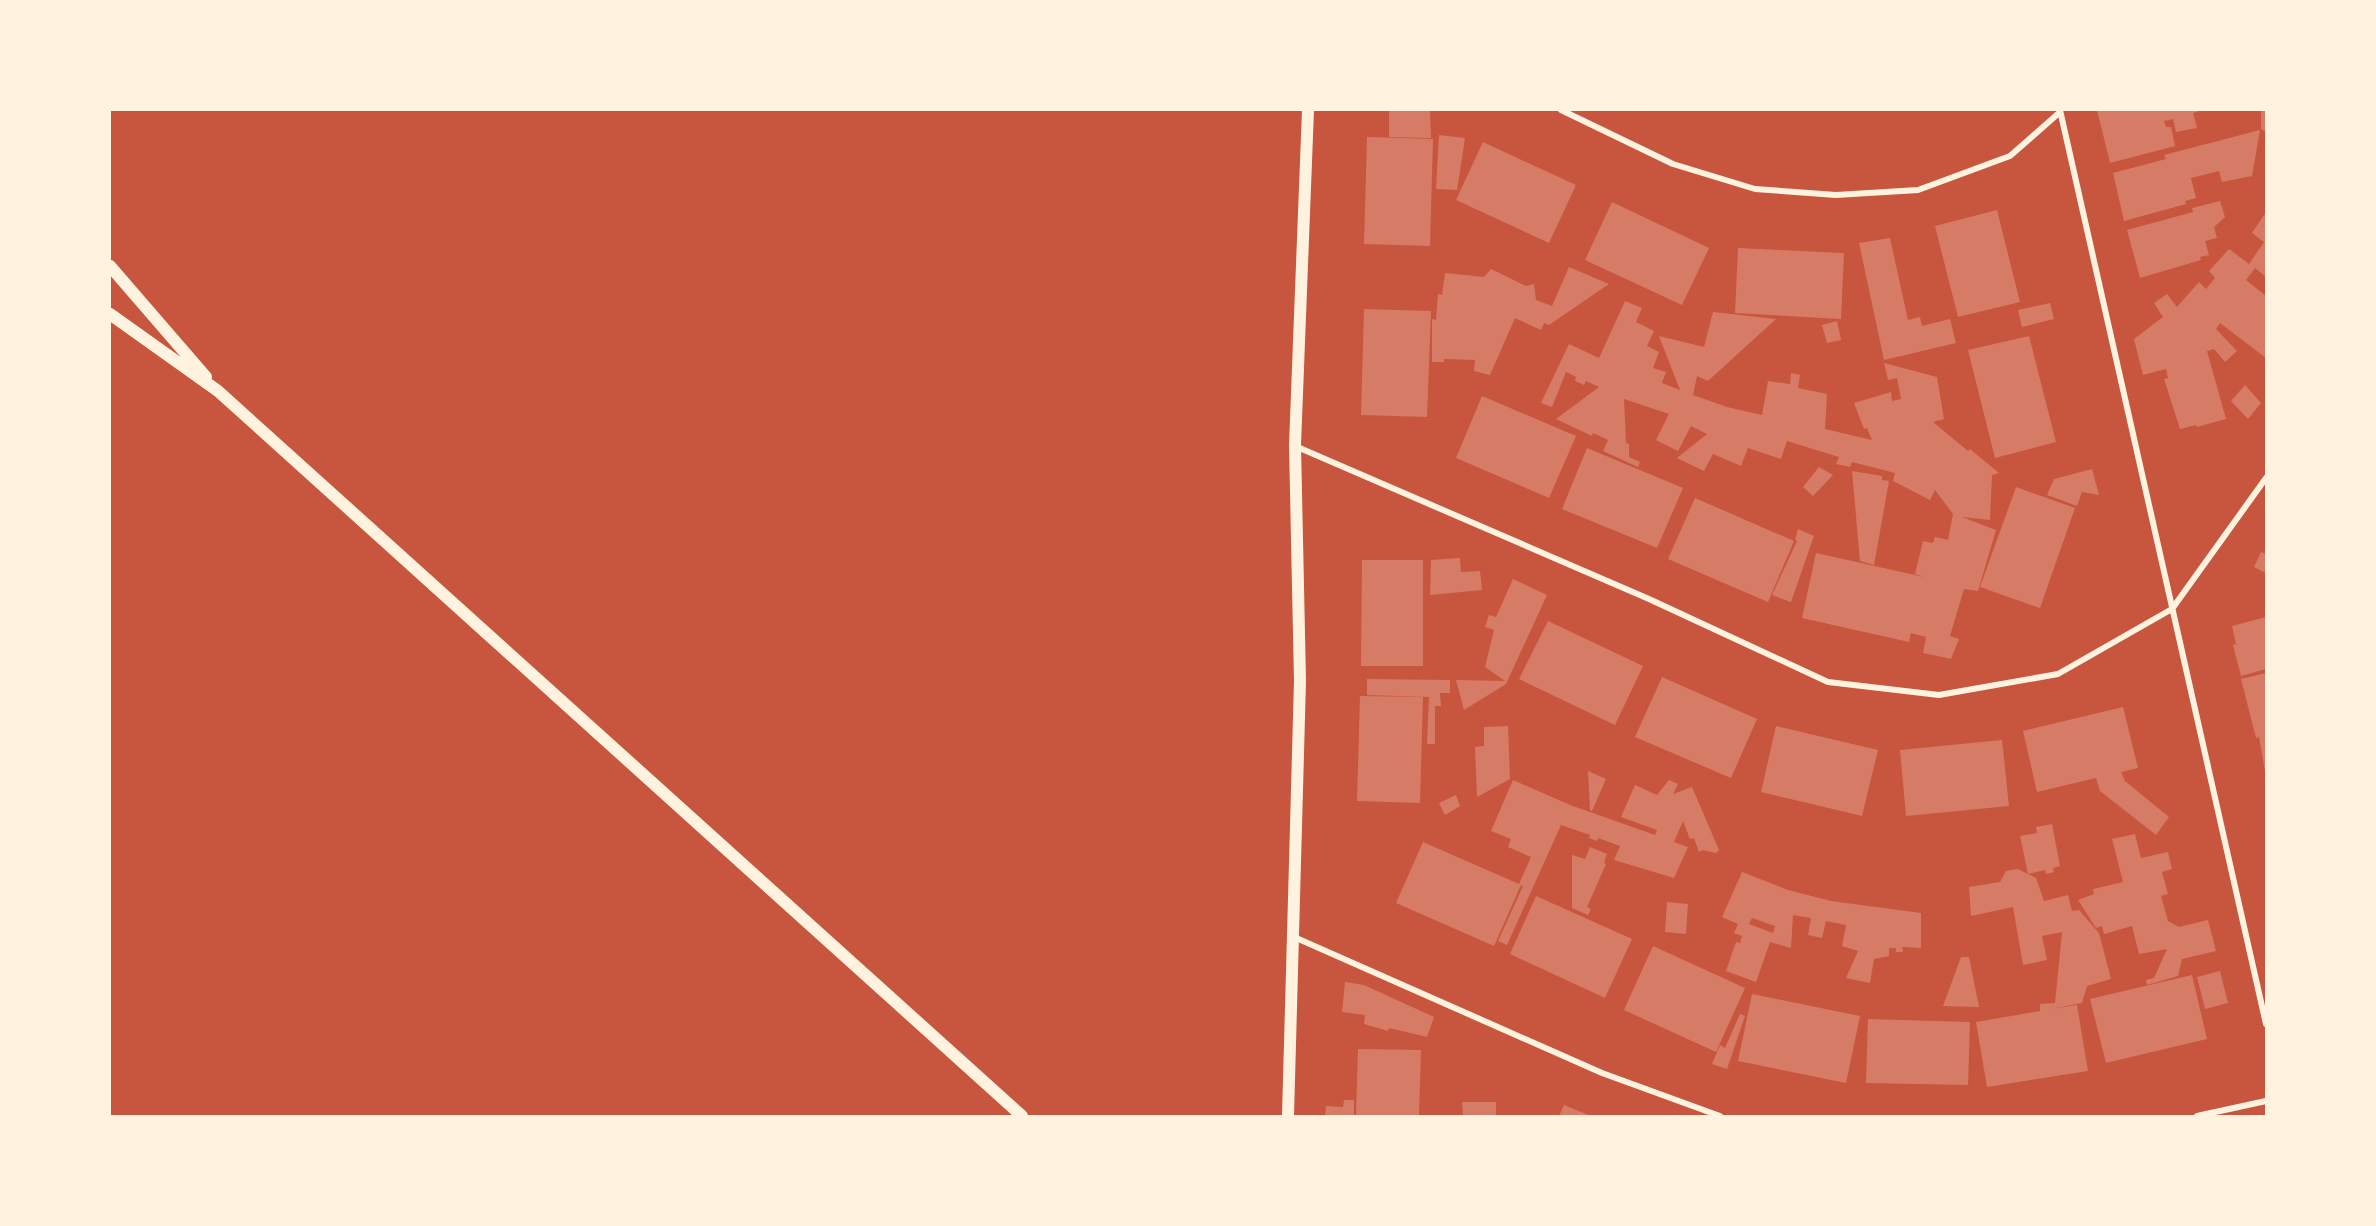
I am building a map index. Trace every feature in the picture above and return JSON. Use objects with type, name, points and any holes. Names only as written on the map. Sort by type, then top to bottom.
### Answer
[{"type":"main road","points":[[1288,1116],[1299,681],[1295,446],[1308,110]]},
{"type":"main road","points":[[110,266],[218,391]]},
{"type":"main road","points":[[110,314],[218,391],[1022,1116]]},
{"type":"street","points":[[1562,110],[1673,164],[1755,189],[1836,195],[1918,190],[1939,183],[2010,156],[2060,111],[2266,1024]]},
{"type":"street","points":[[1295,446],[1649,599],[1828,682],[1939,695],[2058,674],[2172,609],[2266,478]]},
{"type":"street","points":[[1294,937],[1602,1073],[1720,1116]]},
{"type":"street","points":[[2197,1116],[2266,1101]]},
{"type":"building","points":[[1389,110],[1430,110],[1431,138],[1389,137]]},
{"type":"building","points":[[2097,110],[2202,110],[2193,113],[2197,128],[2176,132],[2173,119],[2164,121],[2166,127],[2171,127],[2175,146],[2110,163]]},
{"type":"building","points":[[2261,110],[2266,110],[2266,132],[2261,129]]},
{"type":"building","points":[[2260,130],[2252,176],[2222,182],[2219,171],[2191,178],[2196,198],[2185,201],[2186,204],[2124,221],[2113,173],[2166,159],[2164,155]]},
{"type":"building","points":[[1439,135],[1465,138],[1457,190],[1436,189]]},
{"type":"building","points":[[1367,137],[1433,139],[1430,246],[1364,244]]},
{"type":"building","points":[[1483,142],[1576,185],[1549,243],[1456,200]]},
{"type":"building","points":[[2220,201],[2225,217],[2214,227],[2217,238],[2205,241],[2209,255],[2200,257],[2201,260],[2140,278],[2127,230],[2193,212],[2192,208]]},
{"type":"building","points":[[1612,202],[1709,248],[1682,305],[1585,260]]},
{"type":"building","points":[[1997,210],[2020,302],[1958,317],[1935,226]]},
{"type":"building","points":[[2266,212],[2266,277],[2255,268],[2246,280],[2266,296],[2266,358],[2220,323],[2216,329],[2237,351],[2225,362],[2214,349],[2207,351],[2226,419],[2180,429],[2164,379],[2168,378],[2166,369],[2143,375],[2134,339],[2163,317],[2154,303],[2167,294],[2177,307],[2199,282],[2206,289],[2215,278],[2209,271],[2229,249],[2249,264],[2264,242],[2252,233]]},
{"type":"building","points":[[1890,238],[1908,320],[1920,317],[1922,326],[1950,319],[1956,343],[1884,360],[1859,243]]},
{"type":"building","points":[[1738,248],[1844,253],[1841,319],[1735,313]]},
{"type":"building","points":[[1569,267],[1609,284],[1549,325],[1544,323],[1541,330],[1515,318],[1490,375],[1474,371],[1475,360],[1444,359],[1444,362],[1432,362],[1432,319],[1436,320],[1438,294],[1442,295],[1445,273],[1484,277],[1491,269],[1526,286],[1534,284],[1536,300],[1552,306]]},
{"type":"building","points":[[1625,301],[1642,308],[1636,322],[1654,331],[1647,346],[1659,352],[1653,368],[1666,372],[1662,383],[1680,390],[1659,336],[1704,347],[1713,312],[1776,319],[1708,381],[1697,376],[1693,395],[1727,407],[1762,415],[1768,381],[1790,384],[1791,373],[1800,375],[1798,388],[1827,394],[1825,429],[1872,440],[1867,428],[1864,429],[1854,403],[1891,392],[1892,401],[1901,399],[1897,378],[1888,380],[1884,363],[1937,377],[1944,419],[1933,422],[1999,473],[1992,475],[1990,520],[1962,517],[1996,530],[1978,591],[1964,589],[1950,636],[1959,639],[1951,659],[1923,653],[1926,637],[1911,633],[1909,642],[1802,618],[1816,553],[1924,577],[1915,574],[1923,541],[1933,543],[1935,537],[1948,540],[1953,514],[1935,490],[1930,500],[1893,481],[1895,473],[1852,462],[1850,467],[1836,464],[1839,457],[1787,441],[1781,459],[1748,448],[1741,466],[1713,454],[1704,471],[1677,458],[1707,434],[1691,426],[1678,451],[1656,440],[1669,414],[1624,399],[1626,443],[1629,444],[1629,457],[1640,462],[1638,467],[1603,451],[1608,440],[1593,433],[1592,436],[1556,419],[1599,387],[1586,381],[1584,385],[1575,381],[1576,377],[1566,372],[1552,407],[1541,403],[1569,344],[1599,358]]},
{"type":"building","points":[[2050,303],[2054,319],[2022,327],[2018,310]]},
{"type":"building","points":[[1364,309],[1431,311],[1427,417],[1361,415]]},
{"type":"building","points":[[1837,321],[1841,340],[1827,343],[1822,325]]},
{"type":"building","points":[[2029,336],[2056,442],[1995,458],[1968,350]]},
{"type":"building","points":[[2245,385],[2261,403],[2248,419],[2231,401]]},
{"type":"building","points":[[1482,396],[1576,436],[1549,498],[1456,458]]},
{"type":"building","points":[[1587,448],[1683,488],[1657,548],[1562,509]]},
{"type":"building","points":[[1819,467],[1833,475],[1813,496],[1803,487]]},
{"type":"building","points":[[2092,469],[2099,495],[2082,492],[2077,506],[2047,495],[2054,479]]},
{"type":"building","points":[[1852,471],[1882,476],[1882,480],[1889,481],[1874,565],[1860,561]]},
{"type":"building","points":[[2016,487],[2075,508],[2040,608],[1980,587]]},
{"type":"building","points":[[1695,498],[1794,541],[1768,602],[1668,559]]},
{"type":"building","points":[[1798,529],[1814,536],[1791,602],[1772,595],[1797,541],[1795,539]]},
{"type":"building","points":[[2261,552],[2266,554],[2266,573],[2254,567]]},
{"type":"building","points":[[1460,558],[1461,572],[1480,571],[1482,590],[1430,595],[1431,560]]},
{"type":"building","points":[[1362,560],[1423,560],[1423,666],[1361,666]]},
{"type":"building","points":[[1513,579],[1547,595],[1506,684],[1464,710],[1456,680],[1505,681],[1485,667],[1494,630],[1485,627],[1489,615],[1496,617]]},
{"type":"building","points":[[2266,617],[2266,669],[2241,676],[2233,645],[2236,644],[2232,626]]},
{"type":"building","points":[[1548,621],[1643,666],[1615,725],[1519,679]]},
{"type":"building","points":[[2266,673],[2266,777],[2259,737],[2256,738],[2241,679]]},
{"type":"building","points":[[1662,677],[1757,719],[1731,778],[1635,737]]},
{"type":"building","points":[[1367,679],[1450,680],[1450,693],[1440,693],[1441,706],[1435,706],[1435,744],[1427,744],[1429,697],[1367,695]]},
{"type":"building","points":[[1360,696],[1423,697],[1420,803],[1357,801]]},
{"type":"building","points":[[2123,707],[2138,768],[2121,772],[2125,781],[2169,817],[2156,835],[2100,791],[2096,778],[2037,792],[2023,731]]},
{"type":"building","points":[[1508,726],[1510,779],[1477,797],[1475,747],[1484,746],[1484,727]]},
{"type":"building","points":[[1776,726],[1878,750],[1862,816],[1761,792]]},
{"type":"building","points":[[2002,740],[2009,806],[1906,816],[1900,750]]},
{"type":"building","points":[[1588,771],[1606,779],[1592,811],[1590,810]]},
{"type":"building","points":[[1513,780],[1570,805],[1655,835],[1657,830],[1621,817],[1635,785],[1657,795],[1669,780],[1678,784],[1673,794],[1692,787],[1719,850],[1716,853],[1703,850],[1699,852],[1694,838],[1690,839],[1683,821],[1674,842],[1688,847],[1674,878],[1614,860],[1620,846],[1598,838],[1597,841],[1589,838],[1590,835],[1561,825],[1507,945],[1498,941],[1523,886],[1521,885],[1494,946],[1396,903],[1423,842],[1519,884],[1531,857],[1508,847],[1511,839],[1491,831]]},
{"type":"building","points":[[1456,795],[1460,806],[1445,815],[1439,803]]},
{"type":"building","points":[[2052,824],[2060,866],[2053,868],[2054,872],[2046,874],[2045,870],[2028,874],[2020,836],[2037,833],[2036,827]]},
{"type":"building","points":[[2135,834],[2141,858],[2168,852],[2172,869],[2162,872],[2168,894],[2161,896],[2168,921],[2179,927],[2208,920],[2216,951],[2182,959],[2178,976],[2147,985],[2146,980],[2154,978],[2167,949],[2139,954],[2132,926],[2104,934],[2102,926],[2096,928],[2078,900],[2094,894],[2093,889],[2123,882],[2112,839]]},
{"type":"building","points":[[1590,847],[1607,854],[1604,863],[1606,864],[1587,907],[1591,909],[1588,915],[1572,908],[1572,855],[1585,859]]},
{"type":"building","points":[[2018,869],[2036,878],[2044,901],[2068,895],[2072,911],[2079,910],[2099,933],[2111,979],[2087,986],[2082,1003],[2051,1009],[2077,1005],[2088,1071],[1987,1087],[1976,1022],[2040,1011],[2040,1004],[2055,1003],[2062,932],[2042,936],[2047,960],[2023,965],[2013,907],[1971,916],[1969,887],[2000,882],[2006,871]]},
{"type":"building","points":[[1742,872],[1788,890],[1831,901],[1921,913],[1921,948],[1902,947],[1903,952],[1896,952],[1896,948],[1889,948],[1889,956],[1874,959],[1870,983],[1846,978],[1858,951],[1842,946],[1846,925],[1826,921],[1822,938],[1808,935],[1811,918],[1793,915],[1791,948],[1770,942],[1756,982],[1726,971],[1736,942],[1740,943],[1742,936],[1734,933],[1738,924],[1722,917]],"holes":[[[1752,918],[1775,926],[1773,933],[1749,924]]]},
{"type":"building","points":[[1536,896],[1632,939],[1605,998],[1510,954]]},
{"type":"building","points":[[1667,902],[1688,904],[1686,934],[1665,932]]},
{"type":"building","points":[[1653,946],[1745,988],[1716,1052],[1624,1010]]},
{"type":"building","points":[[1961,957],[1969,957],[1979,1007],[1943,1006]]},
{"type":"building","points":[[2220,971],[2228,1003],[2205,1009],[2197,977]]},
{"type":"building","points":[[2192,975],[2207,1039],[2106,1063],[2090,999]]},
{"type":"building","points":[[1345,982],[1364,985],[1434,1017],[1427,1037],[1389,1028],[1388,1031],[1364,1024],[1365,1015],[1342,1012]]},
{"type":"building","points":[[1752,994],[1860,1016],[1846,1083],[1738,1061]]},
{"type":"building","points":[[1740,1014],[1745,1016],[1727,1069],[1712,1064],[1720,1045],[1725,1048]]},
{"type":"building","points":[[1868,1019],[1970,1022],[1968,1085],[1866,1083]]},
{"type":"building","points":[[1358,1049],[1421,1050],[1419,1116],[1356,1116]]},
{"type":"building","points":[[1344,1100],[1354,1100],[1354,1116],[1325,1116],[1326,1106],[1343,1107]]},
{"type":"building","points":[[1462,1102],[1496,1102],[1496,1116],[1463,1116]]},
{"type":"building","points":[[1564,1105],[1591,1116],[1559,1116]]}]
